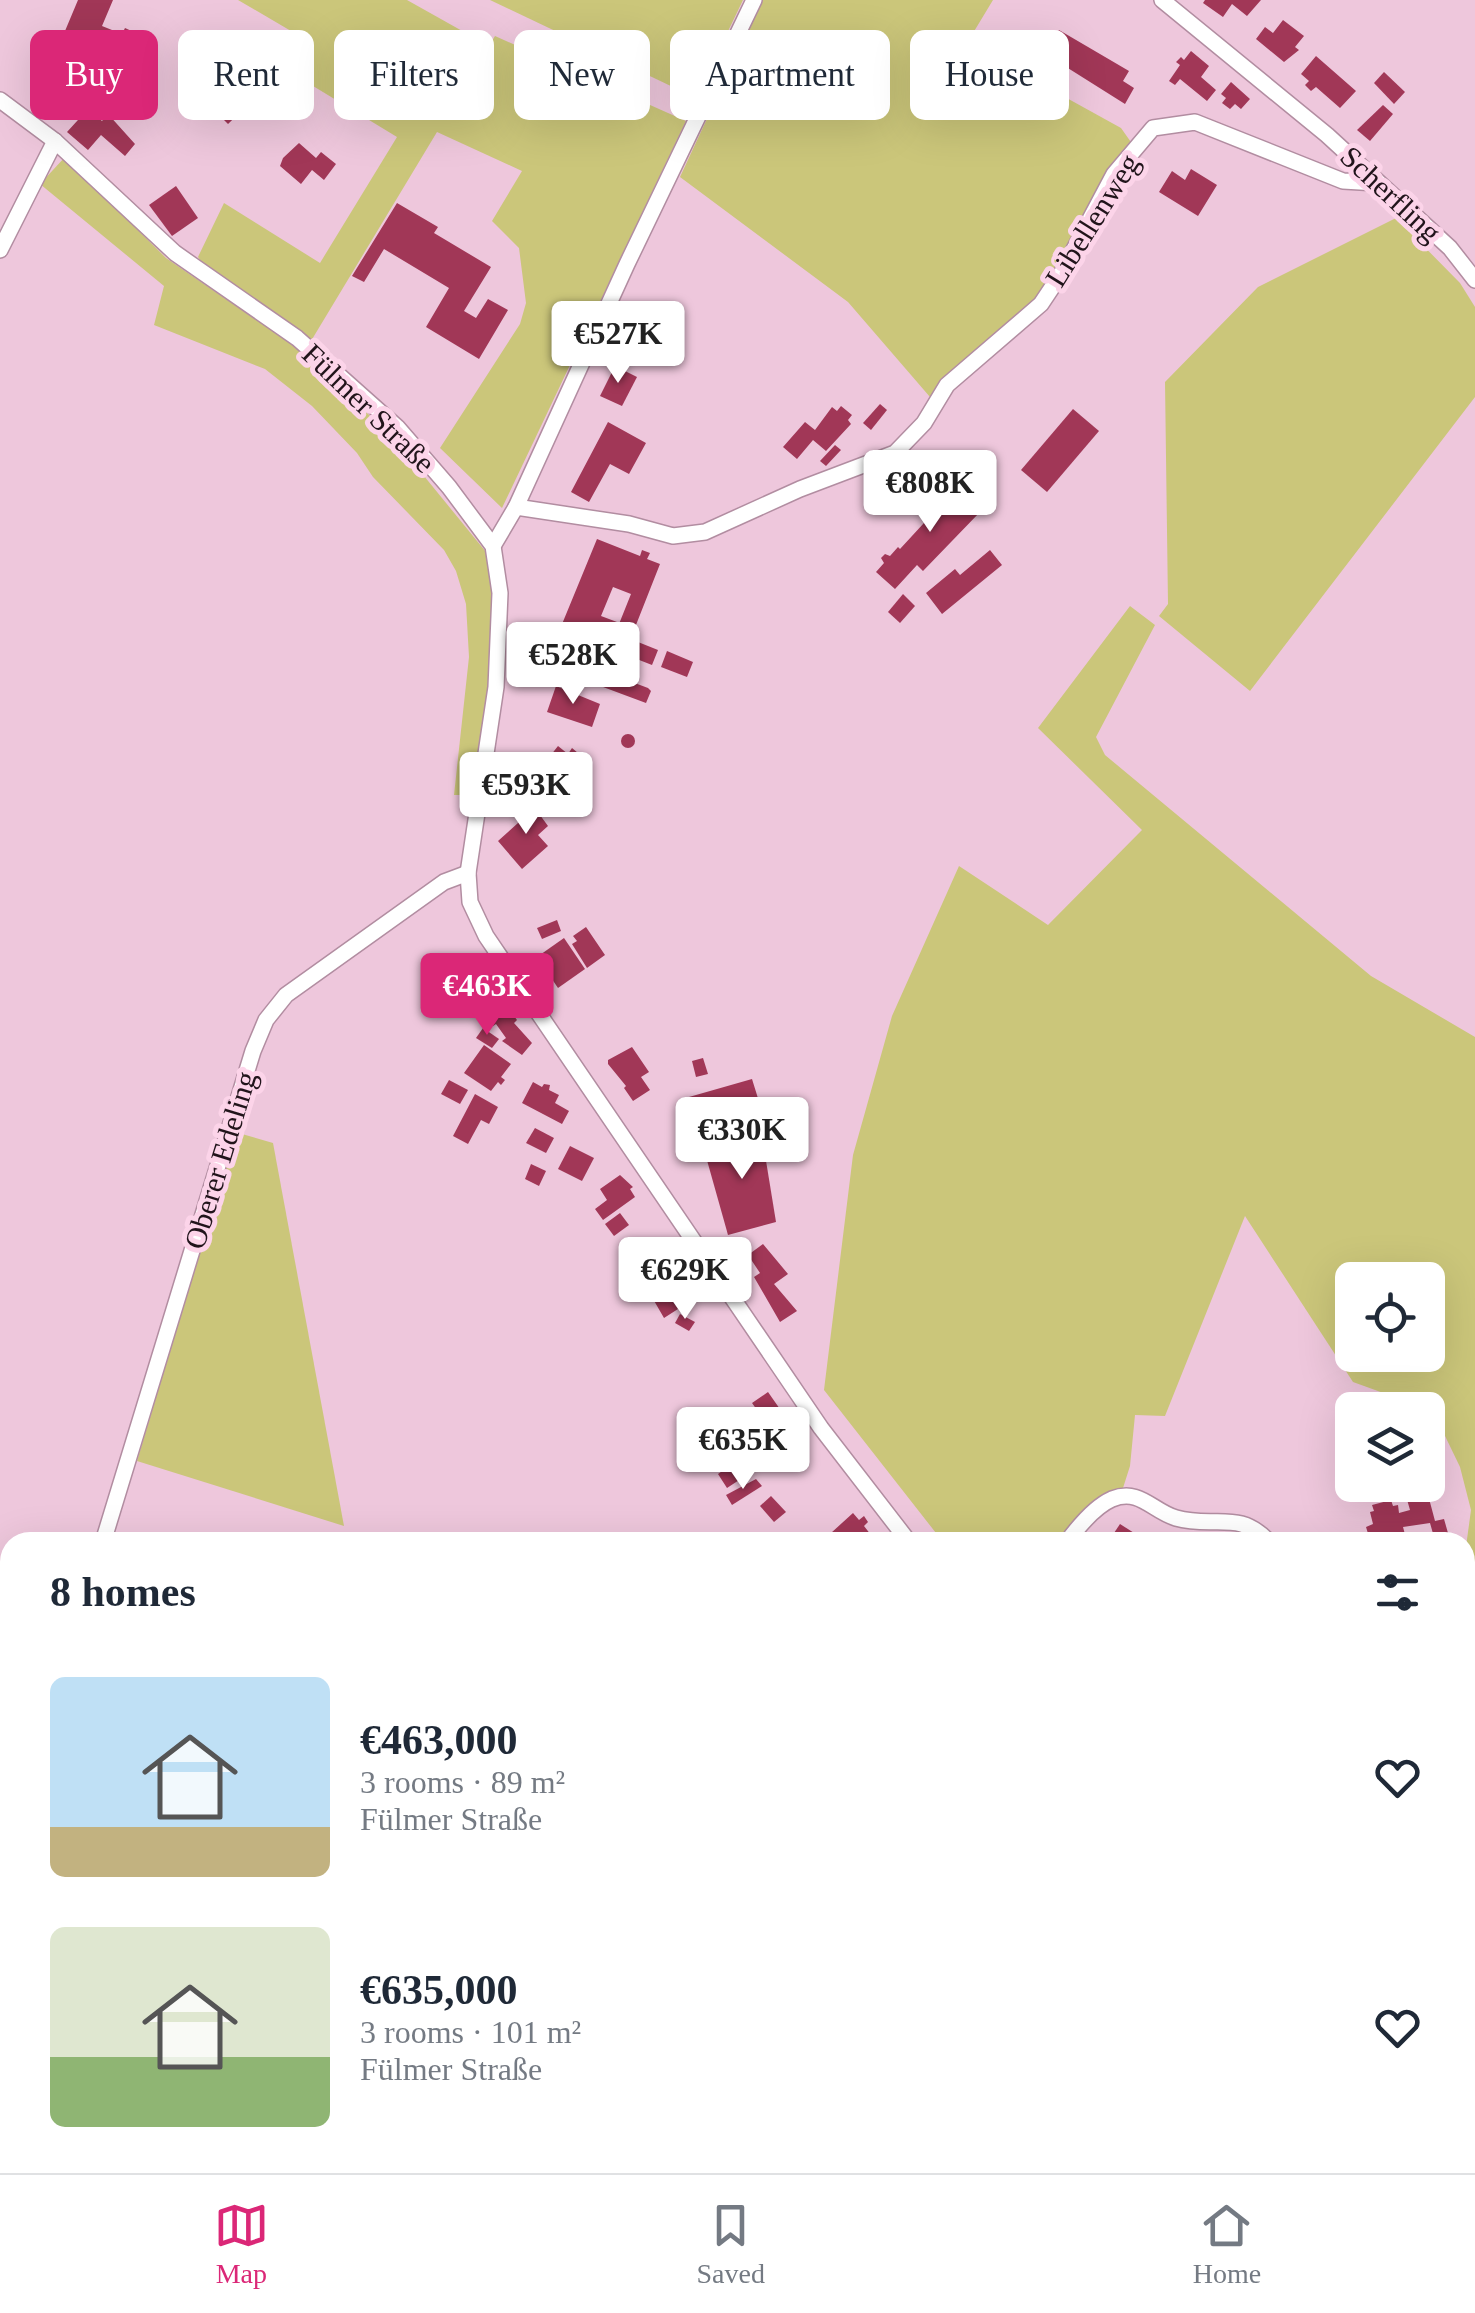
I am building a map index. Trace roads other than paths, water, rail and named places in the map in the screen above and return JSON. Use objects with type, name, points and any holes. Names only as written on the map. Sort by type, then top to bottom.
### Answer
[{"type":"street","points":[[493,546],[516,507],[754,0]]},
{"type":"street","name":"Scherfling","points":[[1162,0],[1327,135],[1450,248],[1475,280]]},
{"type":"street","name":"Fülmer Straße","points":[[0,100],[55,141],[175,254],[297,338],[397,427],[449,486],[493,546],[500,594],[496,687],[468,873],[470,902],[486,936],[821,1428],[901,1532]]},
{"type":"street","name":"Libellenweg","points":[[516,507],[629,524],[673,536],[705,532],[895,452],[924,423],[947,385],[1041,304],[1114,174],[1152,128],[1195,122],[1342,181],[1377,183]]},
{"type":"street","points":[[0,250],[55,141]]},
{"type":"street","name":"Oberer Edeling","points":[[106,1532],[253,1051],[266,1020],[286,996],[444,882],[468,873]]},
{"type":"street","points":[[1076,1532],[1093,1512],[1111,1500],[1131,1496],[1149,1502],[1173,1518],[1240,1522],[1260,1532]]}]
